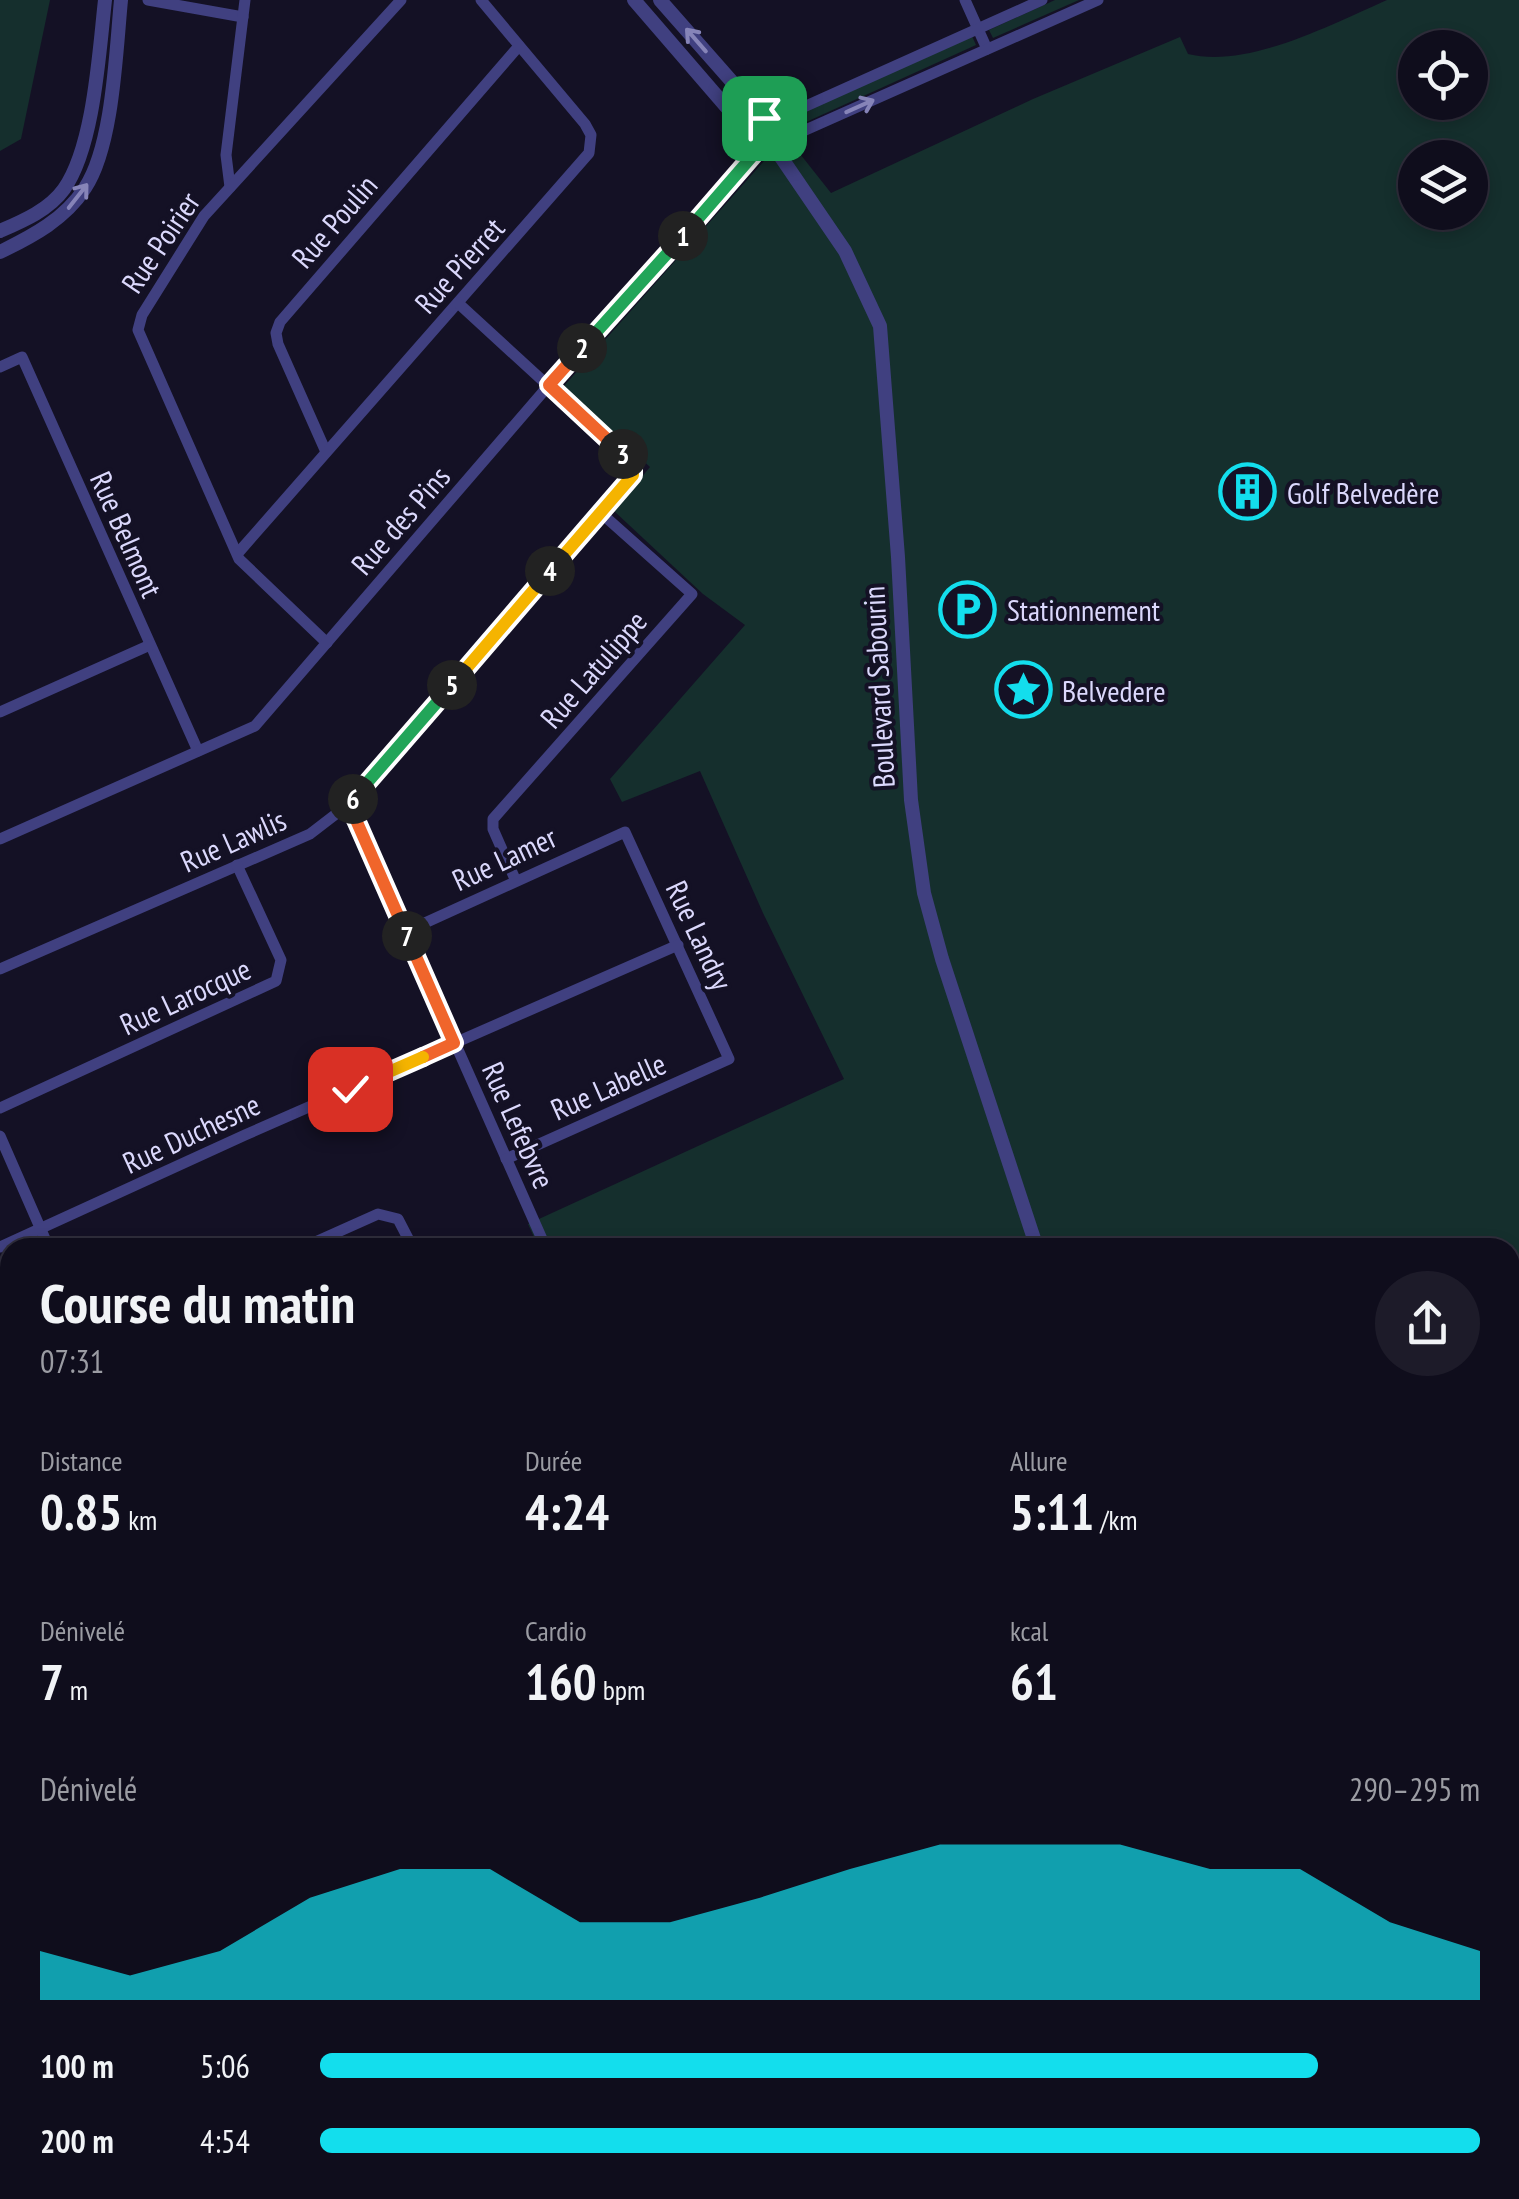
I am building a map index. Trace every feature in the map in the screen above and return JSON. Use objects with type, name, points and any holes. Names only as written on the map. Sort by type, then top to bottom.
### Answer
[{"type":"street","points":[[0,231],[44,208],[63,191],[80,160],[105,0]]},
{"type":"street","points":[[0,252],[26,239],[73,204],[93,174],[105,136],[121,0]]},
{"type":"street","points":[[148,0],[242,16]]},
{"type":"street","points":[[230,187],[226,155],[245,0]]},
{"type":"street","name":"Rue Poirier","points":[[328,643],[240,559],[138,330],[142,315],[204,216],[401,0]]},
{"type":"street","name":"Rue Pierret","points":[[238,553],[589,153],[591,135],[585,124],[481,0]]},
{"type":"street","name":"Boulevard Sabourin","points":[[634,0],[748,132],[768,138]]},
{"type":"street","name":"Boulevard Sabourin","points":[[660,0],[764,118],[768,138],[845,250],[880,326],[898,557],[908,763],[924,893],[1034,1238]]},
{"type":"street","points":[[964,0],[987,49]]},
{"type":"street","name":"Rue des Pins","points":[[0,839],[255,726],[786,115],[1042,0]]},
{"type":"street","points":[[768,138],[792,136],[1098,0]]},
{"type":"street","name":"Rue Poulin","points":[[326,452],[278,344],[276,332],[280,322],[519,46]]},
{"type":"street","points":[[19,223],[26,239]]},
{"type":"street","points":[[458,303],[549,385]]},
{"type":"street","name":"Rue Belmont","points":[[0,367],[22,357],[198,752]]},
{"type":"street","name":"Rue Lawlis","points":[[0,969],[310,834],[349,804],[633,475],[633,466],[549,385]]},
{"type":"street","name":"Rue Latulippe","points":[[515,880],[493,829],[493,820],[692,594],[601,513]]},
{"type":"street","points":[[0,712],[150,645]]},
{"type":"street","name":"Rue Lefebvre","points":[[349,804],[542,1238]]},
{"type":"street","name":"Rue Lamer","points":[[405,932],[625,832]]},
{"type":"street","name":"Rue Landry","points":[[625,832],[729,1059]]},
{"type":"street","name":"Rue Larocque","points":[[0,1108],[276,982],[281,960],[237,865]]},
{"type":"street","name":"Rue Duchesne","points":[[20,1238],[678,944]]},
{"type":"street","name":"Rue Labelle","points":[[506,1159],[729,1059]]},
{"type":"street","points":[[0,1136],[45,1238]]},
{"type":"street","points":[[324,1238],[378,1214],[398,1219],[408,1238]]},
{"type":"green space","points":[[0,0],[50,0],[21,139],[0,151]]},
{"type":"green space","points":[[1055,0],[1079,0],[993,38],[989,30]]},
{"type":"green space","points":[[1387,0],[1519,0],[1519,1238],[534,1238],[528,1224],[844,1079],[763,913],[700,771],[622,802],[610,779],[745,625],[703,594],[614,511],[650,467],[564,386],[764,161],[793,145],[831,193],[1033,99],[1180,37],[1188,54],[1212,57],[1289,42]]},
{"type":"green space","points":[[972,36],[976,45],[784,132],[782,128],[808,110]]},
{"type":"place","name":"Golf Belvedère","points":[[1248,492]]},
{"type":"place","name":"Stationnement","points":[[968,609]]},
{"type":"place","name":"Belvedere","points":[[1023,690]]},
{"type":"route","points":[[350,1089],[454,1043],[349,804],[633,475],[627,458],[549,385],[740,173],[768,138],[764,118]]}]
